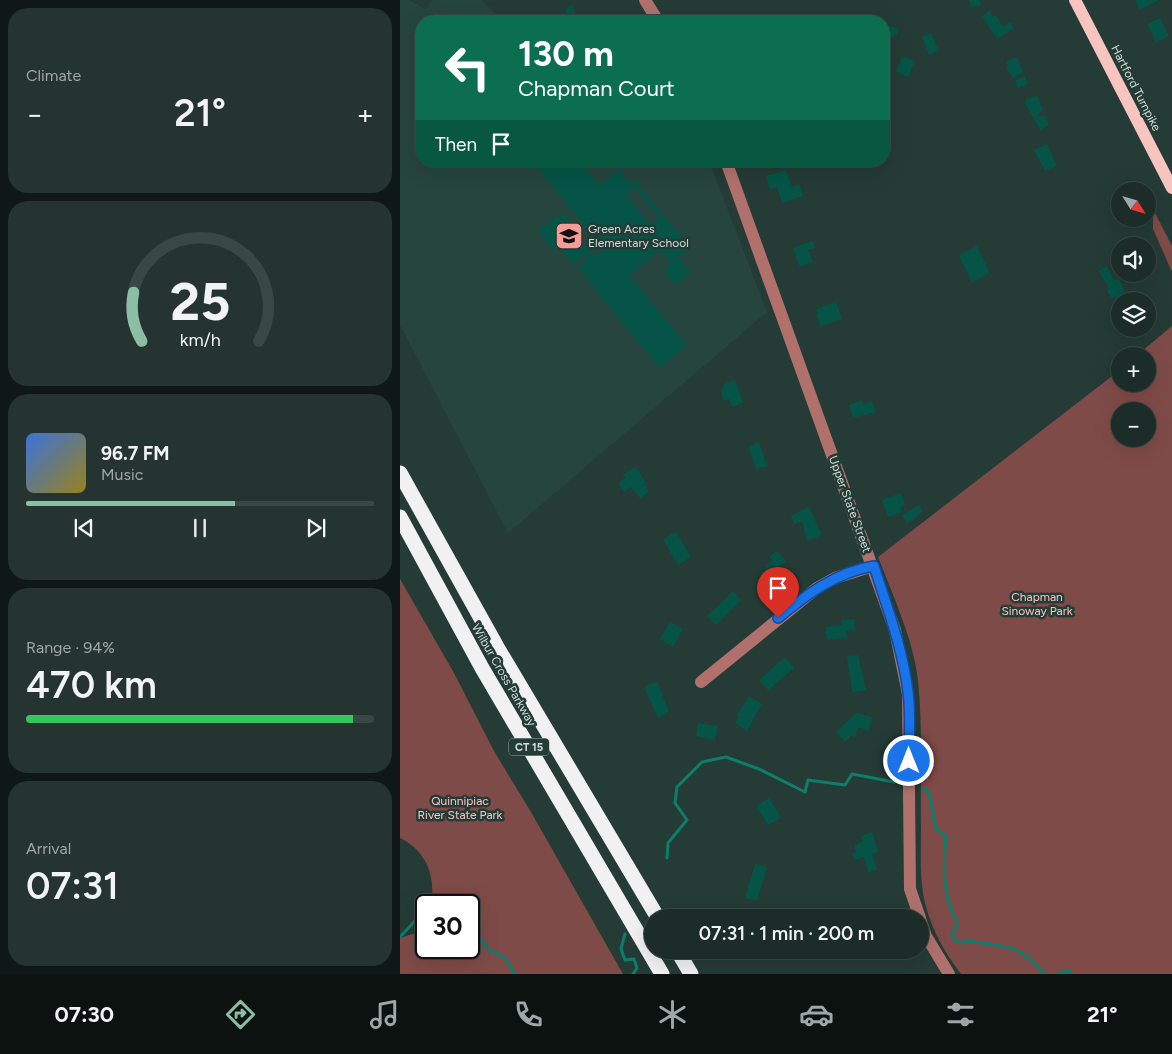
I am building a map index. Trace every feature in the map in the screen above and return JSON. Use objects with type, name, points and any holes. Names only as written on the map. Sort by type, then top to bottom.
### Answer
[{"type":"highway","name":"Wilbur Cross Parkway","points":[[400,473],[497,647],[653,909]]},
{"type":"highway","name":"Wilbur Cross Parkway","points":[[400,518],[482,668],[662,974]]},
{"type":"highway","points":[[682,959],[691,974]]},
{"type":"main road","name":"Hartford Turnpike","points":[[1075,0],[1172,188]]},
{"type":"street","points":[[645,0],[654,15]]},
{"type":"street","name":"Upper State Street","points":[[728,167],[874,566],[894,630],[908,694],[910,889],[917,909]]},
{"type":"street","points":[[701,682],[817,588],[835,578],[874,566]]},
{"type":"street","name":"Upper State Street","points":[[929,941],[949,974]]},
{"type":"shaded area","name":"Green Acres Elementary School","points":[[400,0],[409,0],[425,9],[433,0],[481,0],[497,15],[415,15],[415,167],[711,167],[767,312],[508,533],[400,325]]},
{"type":"green space","points":[[1156,215],[1172,246],[1172,272],[1153,229],[1156,228]]},
{"type":"green space","name":"Chapman Sinoway Park","points":[[1172,326],[1172,974],[961,974],[936,934],[929,916],[929,909],[926,907],[922,887],[921,735],[918,680],[907,633],[878,557],[1111,377],[1111,392],[1156,392],[1156,347],[1147,347]]},
{"type":"green space","name":"Quinnipiac River State Park","points":[[400,579],[454,673],[495,753],[531,812],[623,974],[400,974],[400,938],[415,933],[415,959],[480,959],[480,894],[432,894],[431,875],[428,866],[417,850],[400,838]]},
{"type":"building","points":[[969,0],[979,0],[981,5],[971,7]]},
{"type":"building","points":[[1135,0],[1159,0],[1140,10]]},
{"type":"building","points":[[572,5],[576,15],[568,15],[565,9]]},
{"type":"building","points":[[990,11],[993,17],[996,15],[1003,27],[1010,22],[1014,28],[997,39],[982,16]]},
{"type":"building","points":[[1160,18],[1169,36],[1156,42],[1147,24]]},
{"type":"building","points":[[892,26],[897,30],[896,36],[890,37],[890,27]]},
{"type":"building","points":[[931,33],[939,51],[929,55],[922,37]]},
{"type":"building","points":[[902,56],[915,61],[908,77],[896,72]]},
{"type":"building","points":[[1017,57],[1023,73],[1013,78],[1005,67],[1008,66],[1006,62]]},
{"type":"building","points":[[1025,76],[1028,84],[1018,88],[1015,80]]},
{"type":"building","points":[[1037,95],[1043,110],[1038,114],[1040,117],[1044,115],[1049,125],[1040,130],[1024,101]]},
{"type":"building","points":[[1047,144],[1057,166],[1045,171],[1034,150]]},
{"type":"building","points":[[537,167],[585,167],[599,185],[619,170],[630,183],[634,180],[690,248],[676,260],[680,259],[690,272],[675,285],[665,272],[668,270],[665,267],[671,263],[660,250],[629,275],[687,346],[659,368],[578,268],[588,259],[585,255],[573,265],[559,247],[554,251],[538,231],[557,215],[559,218],[565,213],[578,229],[584,225]],"holes":[[[634,187],[659,218],[650,225],[626,194]],[[591,225],[608,246],[595,256],[578,236]]]},
{"type":"building","points":[[786,170],[792,187],[799,185],[803,196],[782,203],[777,187],[770,189],[766,176]]},
{"type":"building","points":[[813,241],[815,248],[808,250],[813,262],[800,267],[793,248]]},
{"type":"building","points":[[977,246],[990,273],[972,282],[959,255]]},
{"type":"building","points":[[1107,266],[1111,274],[1111,282],[1120,282],[1125,291],[1111,292],[1111,297],[1107,290],[1110,288],[1098,271]]},
{"type":"building","points":[[836,302],[842,319],[821,326],[816,315],[818,315],[816,309]]},
{"type":"building","points":[[735,380],[743,403],[732,407],[729,399],[723,401],[721,389],[725,387],[724,384]]},
{"type":"building","points":[[862,400],[863,405],[872,401],[876,412],[853,418],[849,405]]},
{"type":"building","points":[[759,442],[767,466],[756,469],[748,446]]},
{"type":"building","points":[[636,467],[646,483],[642,485],[645,485],[649,492],[640,498],[631,487],[624,492],[618,483],[625,478],[623,474]]},
{"type":"building","points":[[901,493],[905,505],[900,507],[902,512],[888,517],[882,500]]},
{"type":"building","points":[[919,505],[923,512],[907,524],[902,515]]},
{"type":"building","points":[[809,507],[822,535],[807,541],[802,521],[794,524],[791,516]]},
{"type":"building","points":[[676,532],[691,557],[678,565],[663,539]]},
{"type":"building","points":[[777,551],[786,562],[778,567],[781,572],[765,584],[758,575],[767,568],[765,566],[772,561],[769,557]]},
{"type":"building","points":[[733,591],[741,600],[716,625],[707,616]]},
{"type":"building","points":[[854,619],[855,630],[846,631],[847,638],[827,640],[825,627],[842,625],[842,620]]},
{"type":"building","points":[[670,622],[683,629],[673,647],[660,639]]},
{"type":"building","points":[[858,655],[866,690],[852,692],[847,656]]},
{"type":"building","points":[[785,657],[794,668],[768,690],[759,680]]},
{"type":"building","points":[[657,681],[669,712],[658,718],[644,687]]},
{"type":"building","points":[[749,696],[762,704],[747,731],[735,723],[739,716],[737,715]]},
{"type":"building","points":[[856,713],[872,717],[869,731],[859,728],[855,732],[857,735],[854,738],[852,735],[845,742],[836,732]]},
{"type":"building","points":[[698,723],[718,726],[715,740],[696,736]]},
{"type":"building","points":[[769,798],[781,818],[768,825],[756,806]]},
{"type":"building","points":[[872,832],[878,852],[872,854],[877,870],[868,872],[864,857],[854,860],[852,853],[856,852],[854,845],[863,842],[861,836]]},
{"type":"building","points":[[755,864],[767,867],[757,901],[745,898]]},
{"type":"waterway","points":[[667,858],[668,843],[687,820],[675,803],[677,787],[702,762],[726,757],[759,769],[805,792],[808,780],[845,785],[852,774],[894,782]]},
{"type":"waterway","points":[[923,788],[929,793],[936,829],[946,836],[944,858],[946,891],[957,922],[952,937],[960,943],[968,941],[1010,948],[1027,957],[1044,974]]},
{"type":"waterway","points":[[400,937],[415,921]]},
{"type":"waterway","points":[[625,934],[621,949],[625,960],[634,959],[637,968],[633,974]]},
{"type":"waterway","points":[[480,938],[488,949],[505,958],[515,974]]},
{"type":"waterway","points":[[1058,974],[1069,970],[1070,974]]},
{"type":"place","name":"Green Acres Elementary School","points":[[569,236]]},
{"type":"route","points":[[778,618],[817,588],[835,578],[874,566],[894,630],[906,678],[909,761]]}]
